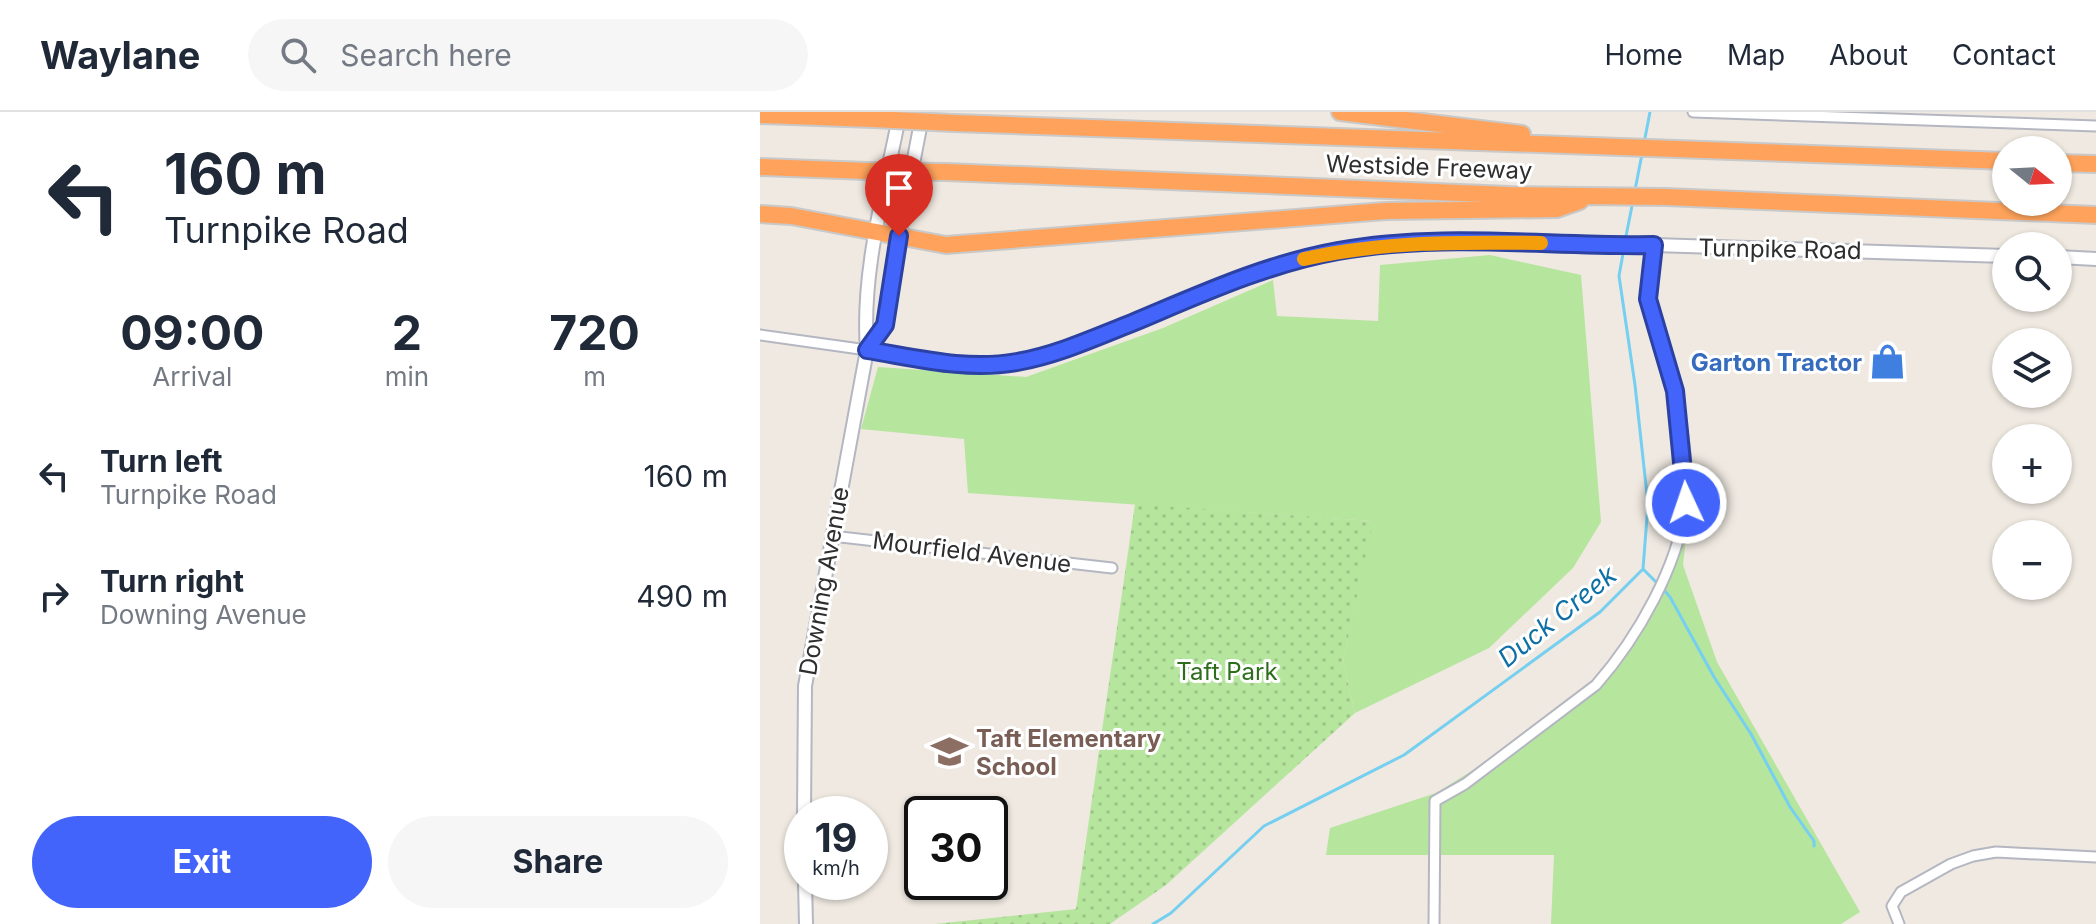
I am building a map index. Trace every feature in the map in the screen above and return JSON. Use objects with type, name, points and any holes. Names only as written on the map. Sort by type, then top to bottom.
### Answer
[{"type":"highway","points":[[1340,112],[1524,134],[1546,144]]},
{"type":"highway","name":"Westside Freeway","points":[[760,115],[1992,160]]},
{"type":"highway","points":[[2072,163],[2096,164]]},
{"type":"highway","name":"Westside Freeway","points":[[760,167],[1593,197],[1666,197],[2096,215]]},
{"type":"highway","points":[[760,214],[791,216],[946,245],[1373,212],[1557,209],[1593,197]]},
{"type":"street","name":"Downing Avenue","points":[[804,796],[805,686],[867,350],[865,324],[877,232],[900,112]]},
{"type":"street","name":"Downing Avenue","points":[[867,350],[885,325],[923,112]]},
{"type":"street","points":[[1693,112],[2096,126]]},
{"type":"street","name":"Turnpike Road","points":[[760,335],[935,363],[974,365],[1016,362],[1055,353],[1244,277],[1287,263],[1339,251],[1442,242],[1585,243],[1992,256]]},
{"type":"street","points":[[1434,924],[1435,801],[1465,784],[1596,685],[1634,632],[1672,561],[1686,503],[1686,484],[1675,391],[1648,299],[1649,245]]},
{"type":"street","points":[[2072,258],[2096,259]]},
{"type":"street","name":"Mourfield Avenue","points":[[832,536],[1112,568]]},
{"type":"street","points":[[1899,924],[1892,911],[1893,901],[1901,892],[1951,864],[1973,856],[1996,852],[2096,857]]},
{"type":"street","points":[[805,900],[806,924]]},
{"type":"green space","points":[[1490,255],[1581,275],[1601,522],[1573,568],[1489,648],[1355,713],[1343,662],[1372,521],[968,493],[964,439],[861,429],[878,367],[1026,377],[1163,328],[1273,280],[1277,316],[1378,321],[1380,265]]},
{"type":"green space","points":[[1690,501],[1683,565],[1717,662],[1860,912],[1841,924],[1551,924],[1554,855],[1326,855],[1330,828],[1436,793],[1559,717],[1625,647]]},
{"type":"green space","name":"Taft Park","points":[[1135,504],[1373,521],[1343,662],[1355,713],[1166,885],[1110,924],[935,924],[1076,909]]},
{"type":"waterway","name":"Duck Creek","points":[[1644,143],[1650,112]]},
{"type":"waterway","name":"Duck Creek","points":[[1635,190],[1642,154]]},
{"type":"waterway","name":"Duck Creek","points":[[1625,241],[1633,201]]},
{"type":"waterway","name":"Duck Creek","points":[[1153,924],[1171,913],[1264,826],[1404,755],[1600,612],[1643,569],[1648,504],[1619,276],[1624,248]]},
{"type":"waterway","points":[[1643,569],[1657,583]]},
{"type":"waterway","points":[[1663,589],[1751,734],[1790,807],[1814,841],[1814,846]]},
{"type":"slow traffic","points":[[1304,259],[1383,245],[1541,243]]},
{"type":"place","name":"Garton Tractor","points":[[1888,362]]},
{"type":"place","name":"Taft Elementary School","points":[[950,752]]},
{"type":"route","points":[[899,236],[885,325],[867,350],[935,363],[974,365],[1016,362],[1055,353],[1244,277],[1339,251],[1442,242],[1654,245],[1648,299],[1675,391],[1686,503]]}]
